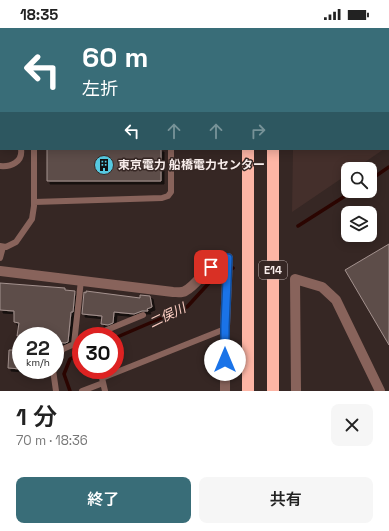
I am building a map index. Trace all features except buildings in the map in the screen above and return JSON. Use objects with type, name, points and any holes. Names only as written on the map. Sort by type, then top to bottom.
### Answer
[{"type":"highway","name":"E14","points":[[248,150],[248,391]]},
{"type":"highway","name":"E14","points":[[273,150],[274,391]]},
{"type":"street","points":[[0,271],[173,292],[184,292],[203,273],[218,261],[228,258],[225,329],[226,391]]},
{"type":"street","points":[[296,391],[295,279],[322,287],[336,300],[380,391]]},
{"type":"lane","points":[[34,202],[162,198],[168,196],[172,192],[171,150]]},
{"type":"lane","points":[[0,166],[16,163],[20,158],[22,151],[34,151],[34,202],[32,219],[16,242],[11,245],[1,247],[0,258]]},
{"type":"lane","points":[[76,327],[81,280]]},
{"type":"lane","points":[[114,327],[143,315]]},
{"type":"lane","points":[[105,391],[102,378],[225,329]]},
{"type":"lane","points":[[54,379],[56,391]]},
{"type":"lane","points":[[82,391],[103,383]]},
{"type":"shaded area","points":[[293,150],[383,150],[365,162],[341,162],[341,179],[292,212]]},
{"type":"waterway","points":[[377,175],[389,167]]},
{"type":"waterway","points":[[298,226],[342,198]]},
{"type":"waterway","name":"二俣川","points":[[124,334],[187,307],[209,283],[233,268]]},
{"type":"waterway","name":"二俣川","points":[[70,391],[64,374],[70,359],[72,358]]},
{"type":"place","name":"東京電力 船橋電力センター","points":[[104,165]]},
{"type":"route","points":[[211,267],[218,261],[228,258],[225,360]]}]
